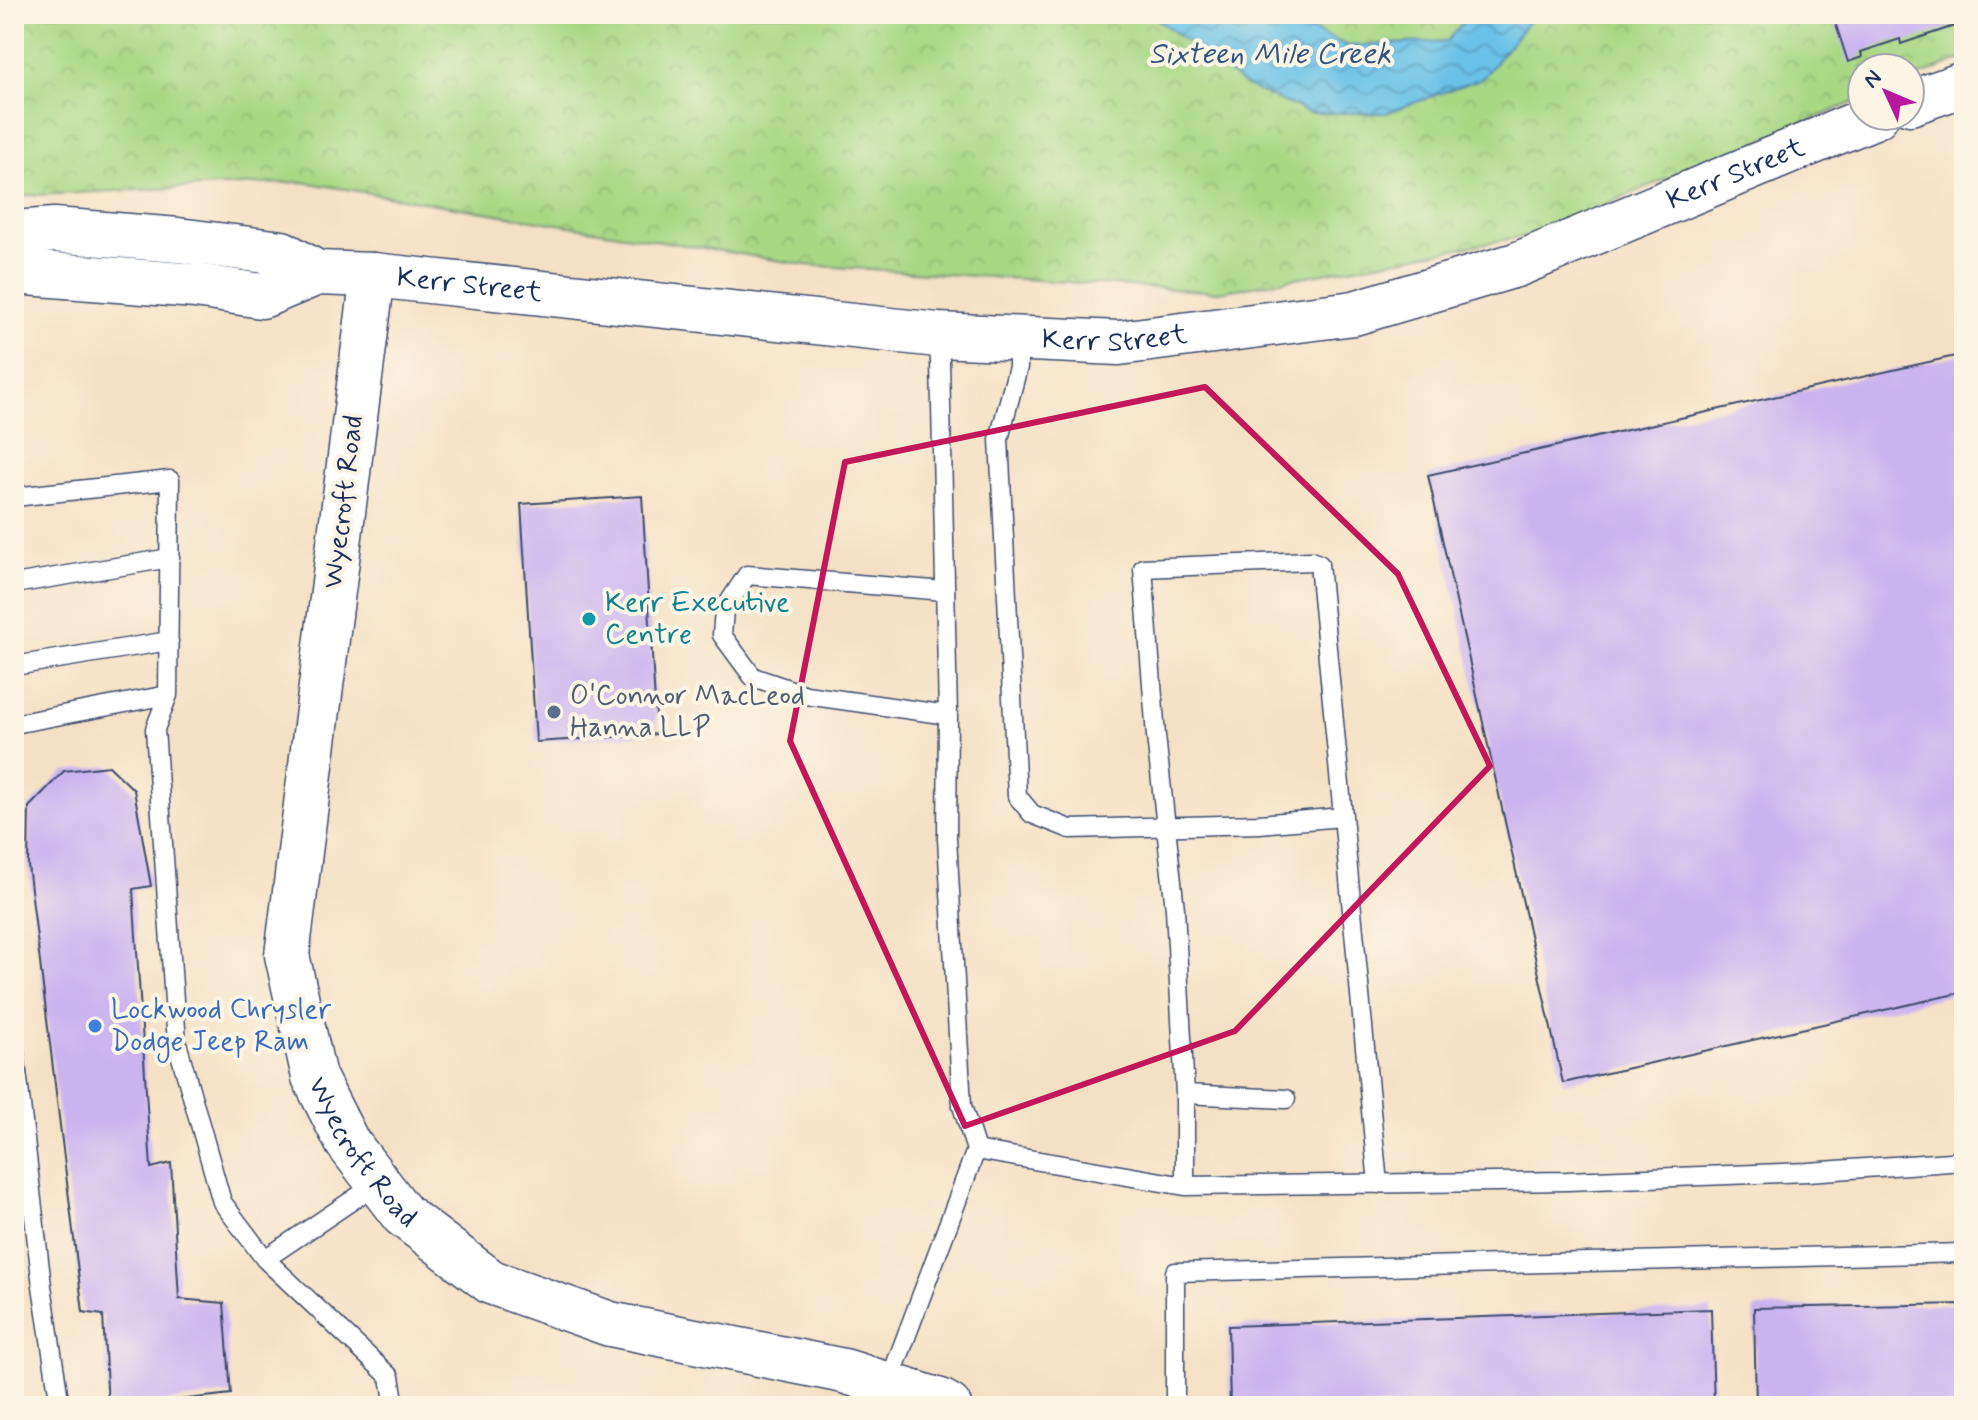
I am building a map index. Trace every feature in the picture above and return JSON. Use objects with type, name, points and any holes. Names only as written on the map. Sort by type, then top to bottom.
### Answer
[{"type":"main road","points":[[1926,97],[1964,84]]},
{"type":"main road","name":"Kerr Street","points":[[14,272],[196,286],[262,296],[317,273],[373,275],[938,335],[1119,343],[1354,313],[1516,265],[1846,128]]},
{"type":"main road","name":"Kerr Street","points":[[14,233],[54,230],[178,240],[282,253],[317,273]]},
{"type":"main road","name":"Wyecroft Road","points":[[373,275],[287,955],[314,1077],[347,1142],[403,1215],[491,1282],[610,1324],[844,1371],[949,1406]]},
{"type":"lane","points":[[888,1385],[976,1150],[962,1106],[947,838],[948,715],[938,335]]},
{"type":"lane","points":[[1018,339],[1018,367],[999,439],[1017,796],[1032,814],[1070,829],[1259,824],[1343,817]]},
{"type":"lane","points":[[14,497],[170,480],[168,695],[155,729],[177,1043],[222,1202],[265,1259],[390,1377],[395,1406]]},
{"type":"lane","points":[[14,584],[170,558]]},
{"type":"lane","points":[[1185,1186],[1185,1094],[1175,909],[1156,736],[1143,568],[1311,561],[1319,564],[1378,1184]]},
{"type":"lane","points":[[945,591],[747,575],[724,610],[722,635],[753,677],[766,682],[806,695],[948,715]]},
{"type":"lane","points":[[14,666],[169,641]]},
{"type":"lane","points":[[14,724],[168,695]]},
{"type":"lane","points":[[14,1045],[42,1286],[60,1406]]},
{"type":"lane","points":[[1185,1094],[1286,1099]]},
{"type":"lane","points":[[976,1150],[1185,1186],[1582,1180],[1808,1172],[1964,1161]]},
{"type":"lane","points":[[265,1259],[378,1183]]},
{"type":"lane","points":[[1169,1403],[1175,1272],[1964,1253]]},
{"type":"highlighted area","points":[[1205,387],[1398,574],[1490,766],[1235,1031],[965,1126],[790,741],[845,462]]},
{"type":"green space","points":[[14,14],[1964,14],[1964,58],[1926,73],[1926,52],[1846,52],[1846,106],[1530,235],[1220,292],[805,265],[303,182],[14,196]]},
{"type":"water","name":"Sixteen Mile Creek","points":[[1150,14],[1284,14],[1292,21],[1348,46],[1447,41],[1470,14],[1537,14],[1483,78],[1386,113],[1310,113],[1246,86]]},
{"type":"building","points":[[1861,14],[1950,14],[1954,26],[1901,44],[1900,39],[1861,52],[1846,52],[1846,56],[1835,22]]},
{"type":"building","points":[[1964,354],[1964,992],[1563,1083],[1428,475]]},
{"type":"building","name":"Kerr Executive Centre","points":[[642,496],[657,734],[536,742],[521,504]]},
{"type":"building","name":"Lockwood Chrysler Dodge Jeep Ram","points":[[109,766],[134,790],[151,886],[133,889],[151,1168],[171,1163],[179,1299],[224,1303],[231,1394],[126,1406],[108,1406],[103,1315],[83,1312],[28,865],[29,807],[64,771]]},
{"type":"building","points":[[1964,1304],[1964,1406],[1756,1406],[1754,1308]]},
{"type":"building","points":[[1711,1309],[1714,1406],[1230,1406],[1228,1326]]},
{"type":"place","name":"Kerr Executive Centre","points":[[589,619]]},
{"type":"place","name":"O'Connor MacLeod Hanna LLP","points":[[554,712]]},
{"type":"place","name":"Lockwood Chrysler Dodge Jeep Ram","points":[[95,1026]]}]
